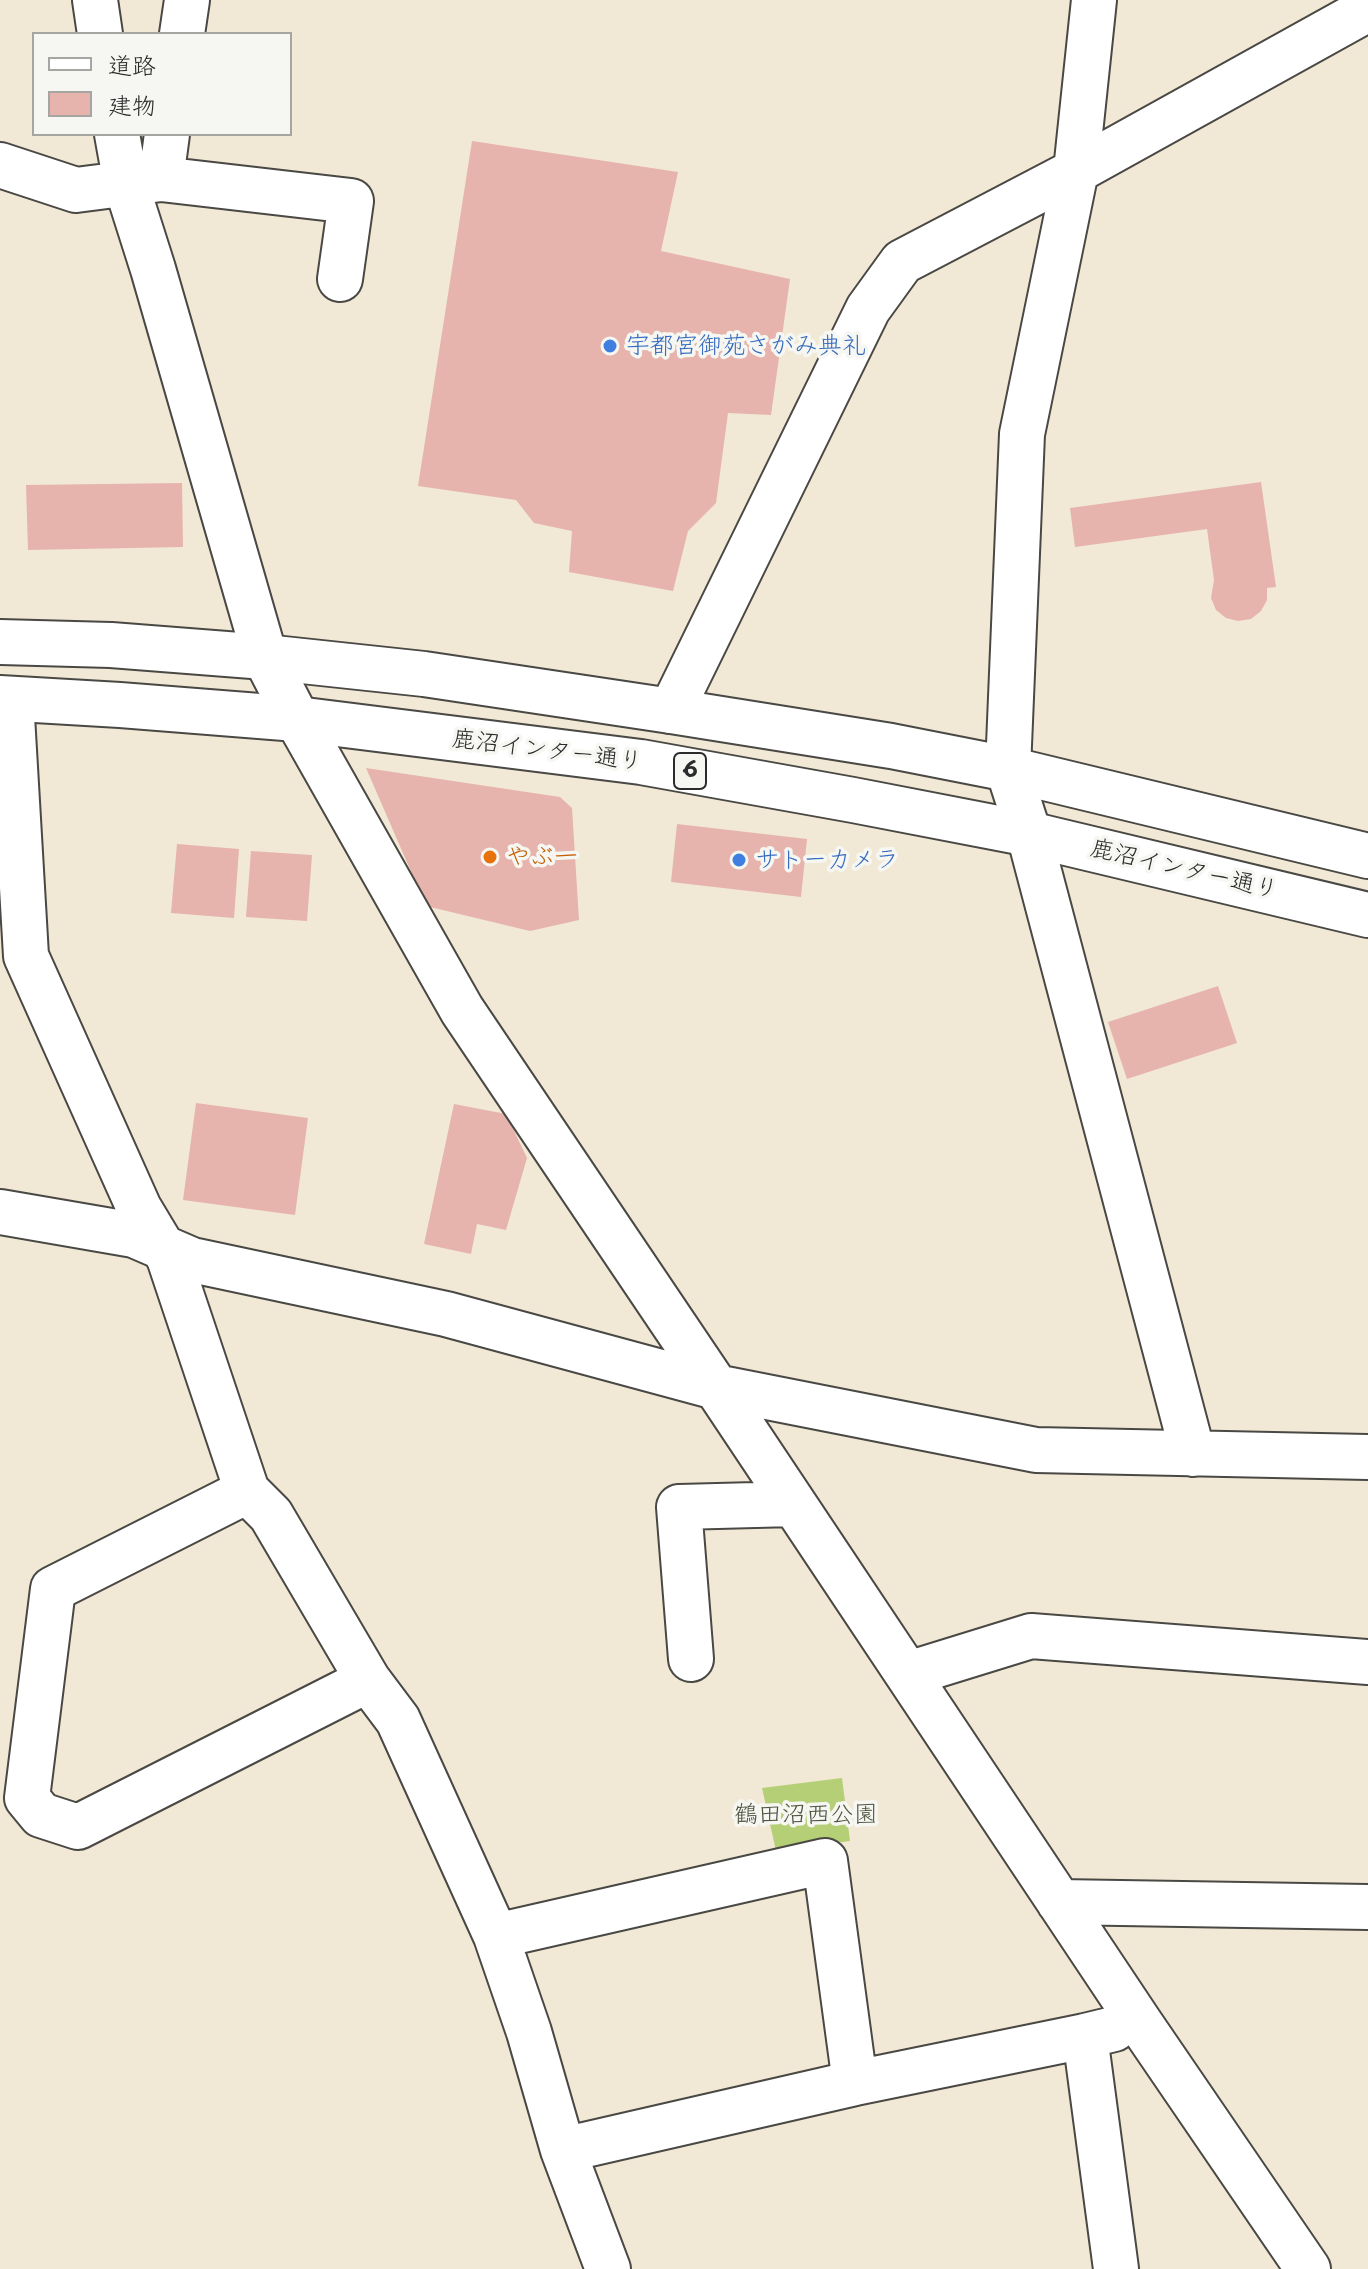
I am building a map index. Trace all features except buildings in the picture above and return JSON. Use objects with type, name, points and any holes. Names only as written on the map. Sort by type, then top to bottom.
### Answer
[{"type":"street","points":[[95,0],[100,32]]},
{"type":"street","points":[[182,32],[187,0]]},
{"type":"street","points":[[1094,0],[1076,171],[1022,434],[1008,769],[1029,834],[1193,1454]]},
{"type":"street","points":[[671,711],[868,309],[902,262],[1076,171],[1368,9]]},
{"type":"street","points":[[118,136],[143,182],[158,284],[265,657],[297,719],[462,1010],[1308,2269]]},
{"type":"street","points":[[143,182],[166,136]]},
{"type":"street","points":[[0,165],[76,190],[143,182],[351,201],[340,279]]},
{"type":"street","name":"6","points":[[0,642],[111,645],[265,657],[424,674],[671,711],[891,746],[1008,769],[1368,856]]},
{"type":"street","points":[[6,698],[13,946],[26,956],[139,1208],[174,1271],[247,1491],[271,1515],[368,1680],[398,1720],[496,1936],[529,2032],[563,2150],[608,2269]]},
{"type":"street","name":"鹿沼インター通り","points":[[6,698],[297,719],[641,762],[1029,834],[1368,915]]},
{"type":"street","points":[[0,1212],[134,1235],[192,1260],[446,1314],[716,1387],[1036,1450],[1368,1457]]},
{"type":"street","points":[[247,1491],[53,1589],[27,1798],[41,1815],[78,1827],[368,1680]]},
{"type":"street","points":[[691,1659],[679,1507],[794,1504]]},
{"type":"street","points":[[908,1674],[1031,1636],[1368,1662]]},
{"type":"street","points":[[496,1936],[825,1861],[855,2083]]},
{"type":"street","points":[[1059,1902],[1368,1907]]},
{"type":"street","points":[[563,2150],[855,2083],[1140,2023]]},
{"type":"street","points":[[1085,2036],[1106,2267]]},
{"type":"green space","name":"鶴田沼西公園","points":[[842,1778],[850,1841],[776,1851],[762,1788]]},
{"type":"place","name":"宇都宮御苑さがみ典礼","points":[[610,346]]},
{"type":"place","name":"やぶ一","points":[[490,857]]},
{"type":"place","name":"サトーカメラ","points":[[739,860]]}]
